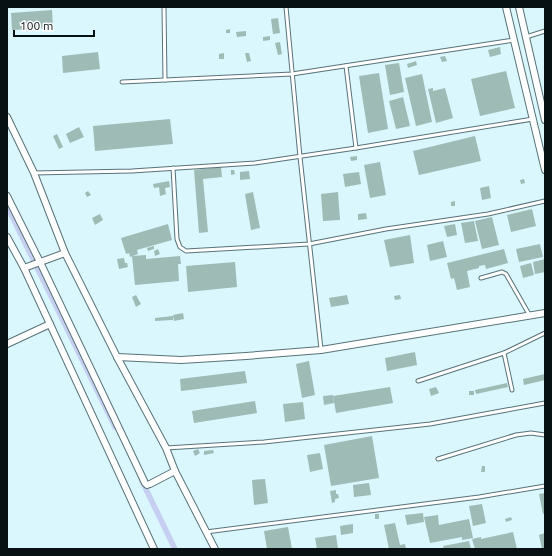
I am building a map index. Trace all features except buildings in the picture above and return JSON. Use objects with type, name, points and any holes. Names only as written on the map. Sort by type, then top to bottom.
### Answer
[{"type":"street","points":[[506,7],[545,170]]},
{"type":"street","points":[[519,7],[545,120]]},
{"type":"street","points":[[514,40],[526,37]]},
{"type":"street","points":[[7,117],[34,173],[65,253],[117,357],[166,448],[175,471],[215,549]]},
{"type":"street","points":[[7,196],[145,483],[147,485],[150,484],[175,471]]},
{"type":"street","points":[[7,237],[24,268],[154,549]]},
{"type":"street","points":[[24,268],[65,253]]},
{"type":"street","points":[[117,357],[181,360],[321,350],[545,313]]},
{"type":"street","points":[[7,344],[50,324]]},
{"type":"lane","points":[[164,7],[165,80]]},
{"type":"lane","points":[[286,7],[300,157],[321,350]]},
{"type":"lane","points":[[526,37],[545,31]]},
{"type":"lane","points":[[122,82],[292,74],[514,40]]},
{"type":"lane","points":[[346,66],[356,148]]},
{"type":"lane","points":[[34,173],[132,171],[255,163],[533,119]]},
{"type":"lane","points":[[173,168],[177,239],[180,247],[186,251],[309,244],[386,229],[488,214],[545,201]]},
{"type":"lane","points":[[481,278],[502,272],[506,274],[530,316]]},
{"type":"lane","points":[[418,381],[504,353],[545,333]]},
{"type":"lane","points":[[504,353],[512,390]]},
{"type":"lane","points":[[166,448],[264,442],[430,424],[545,404]]},
{"type":"lane","points":[[438,459],[516,435],[531,433],[545,435]]},
{"type":"lane","points":[[206,532],[479,497],[545,486]]},
{"type":"waterway","points":[[7,206],[115,427]]},
{"type":"waterway","points":[[142,481],[175,549]]}]
